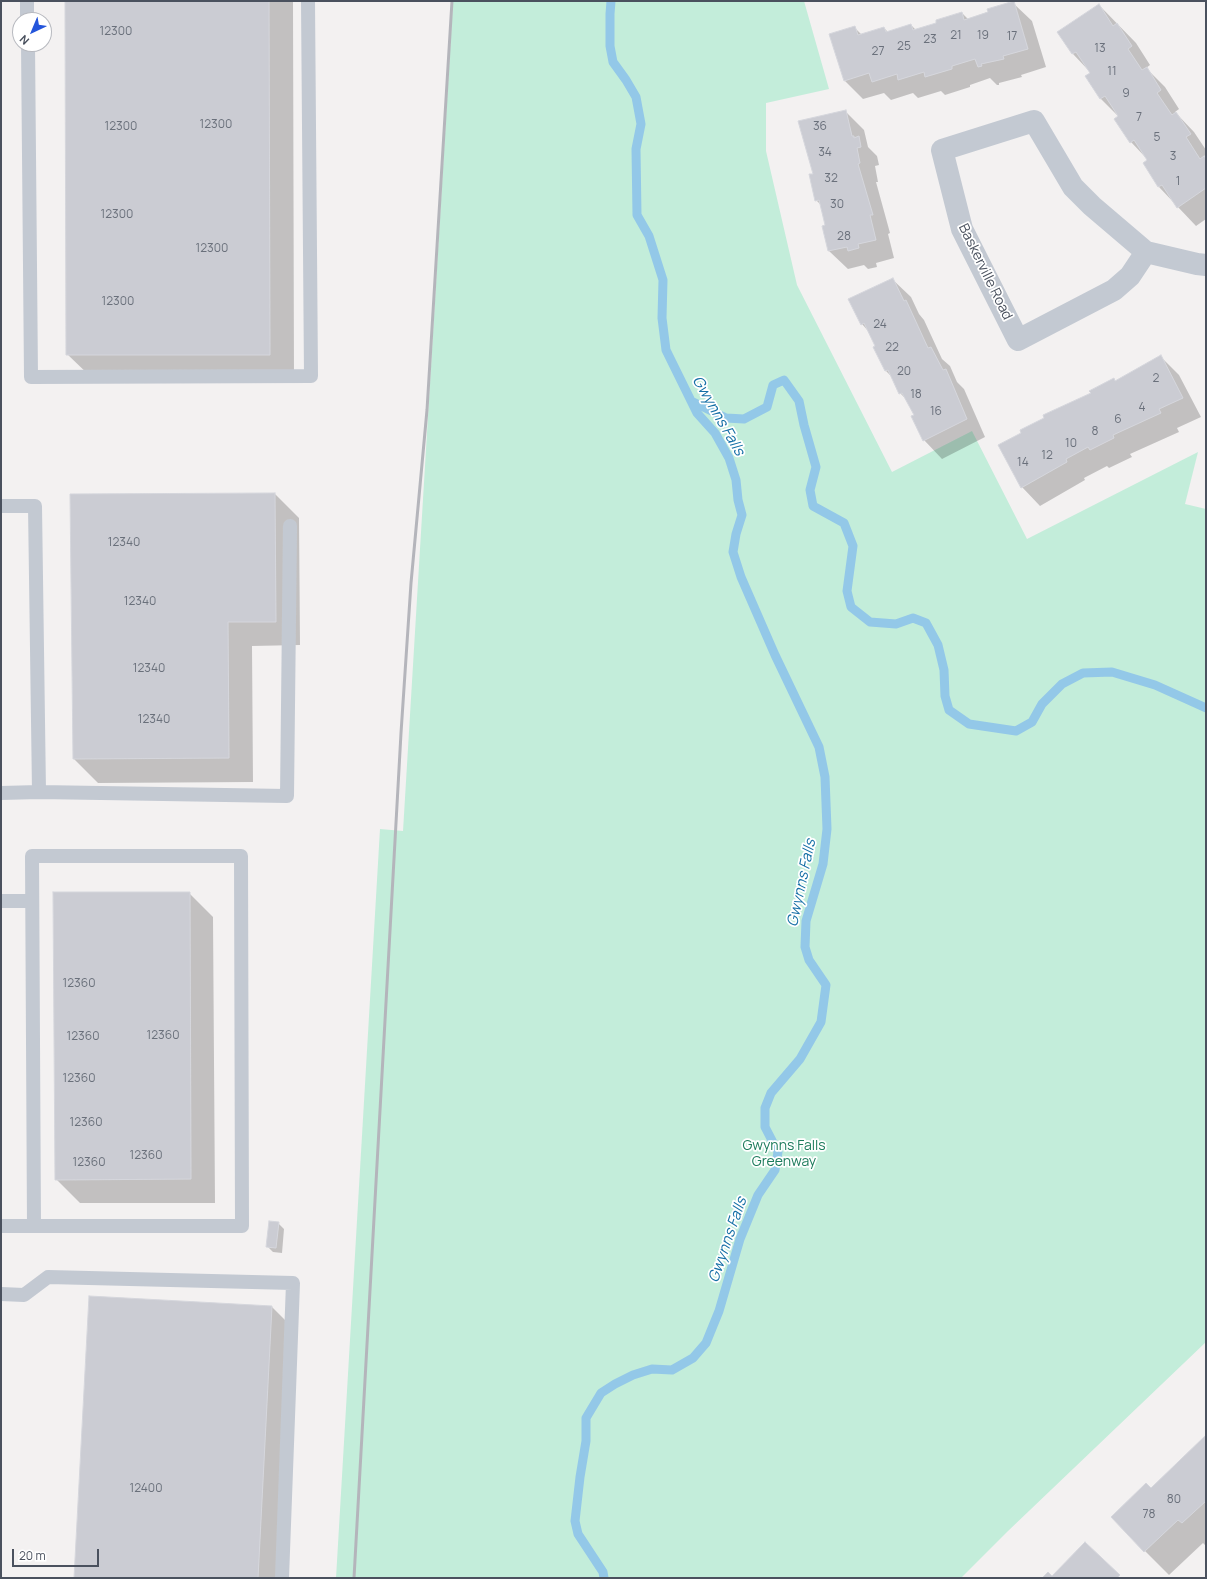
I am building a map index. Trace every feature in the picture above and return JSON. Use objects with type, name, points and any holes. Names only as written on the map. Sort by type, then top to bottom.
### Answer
[{"type":"street","name":"Baskerville Road","points":[[1146,252],[1130,276],[1114,290],[1018,340],[962,229],[942,150],[1034,121],[1073,187],[1092,206],[1146,252],[1206,265]]},
{"type":"lane","points":[[27,1],[27,12]]},
{"type":"lane","points":[[28,52],[31,377],[311,376],[308,1]]},
{"type":"lane","points":[[1,506],[35,506],[39,792]]},
{"type":"lane","points":[[1,792],[288,796],[290,526]]},
{"type":"lane","points":[[1,1226],[34,1226],[242,1226],[241,856],[32,856],[34,1226]]},
{"type":"lane","points":[[1,901],[32,901]]},
{"type":"lane","points":[[1,1294],[24,1295],[48,1277],[293,1282],[282,1578]]},
{"type":"green space","name":"Gwynns Falls Greenway","points":[[453,1],[804,1],[829,89],[766,103],[766,151],[797,285],[892,472],[972,431],[1027,539],[1198,452],[1185,504],[1206,509],[1206,1342],[1008,1531],[961,1578],[336,1578],[380,829],[403,831]]},
{"type":"building","points":[[65,1],[269,1],[270,355],[66,355]]},
{"type":"building","points":[[1014,1],[1028,49],[1003,56],[1004,59],[981,64],[982,66],[978,67],[975,59],[952,66],[952,69],[925,77],[924,72],[898,80],[897,74],[872,82],[869,73],[844,81],[829,34],[855,26],[858,35],[884,27],[886,32],[911,24],[913,30],[936,23],[936,20],[962,12],[964,20],[988,12],[987,9]]},
{"type":"building","points":[[1099,4],[1113,26],[1117,23],[1132,46],[1128,49],[1142,70],[1147,67],[1161,90],[1157,93],[1172,115],[1176,112],[1191,134],[1186,137],[1200,159],[1204,156],[1206,159],[1206,188],[1177,208],[1162,185],[1158,187],[1143,163],[1147,160],[1134,140],[1130,143],[1114,119],[1118,116],[1105,96],[1100,99],[1085,76],[1090,73],[1076,52],[1072,54],[1057,32]]},
{"type":"building","points":[[846,110],[852,136],[854,136],[854,138],[859,136],[861,147],[857,148],[860,163],[858,164],[873,215],[870,215],[876,240],[858,244],[859,248],[848,251],[847,247],[828,251],[822,226],[825,225],[819,200],[815,201],[809,174],[813,174],[798,121]]},
{"type":"building","points":[[893,278],[904,301],[906,300],[928,348],[931,347],[943,370],[946,369],[967,419],[923,441],[911,416],[914,415],[902,393],[899,394],[888,370],[885,371],[873,347],[875,346],[864,323],[861,325],[848,299]]},
{"type":"building","points":[[1161,355],[1183,398],[1159,409],[1161,413],[1113,435],[1114,438],[1090,450],[1088,447],[1066,459],[1067,462],[1021,488],[998,445],[1021,433],[1020,430],[1044,418],[1043,415],[1091,393],[1089,391],[1114,378],[1115,381]]},
{"type":"building","points":[[275,493],[276,622],[228,622],[229,758],[73,759],[70,494]]},
{"type":"building","points":[[53,892],[190,892],[191,1179],[55,1180]]},
{"type":"building","points":[[269,1221],[279,1222],[276,1248],[266,1247]]},
{"type":"building","points":[[89,1296],[272,1306],[258,1578],[74,1578]]},
{"type":"building","points":[[1206,1435],[1206,1501],[1182,1523],[1178,1520],[1144,1552],[1111,1517],[1146,1483],[1151,1488]]},
{"type":"building","points":[[1085,1542],[1120,1575],[1117,1578],[1042,1578],[1048,1572],[1052,1576]]},
{"type":"waterway","name":"Gwynns Falls","points":[[604,1578],[603,1572],[578,1534],[575,1521],[586,1441],[586,1418],[601,1393],[615,1384],[633,1375],[652,1369],[672,1370],[693,1358],[706,1343],[719,1311],[740,1239],[758,1195],[775,1170],[778,1152],[765,1127],[765,1108],[771,1093],[800,1059],[821,1022],[826,985],[809,960],[805,947],[806,921],[823,864],[827,829],[825,777],[819,747],[775,655],[741,577],[733,552],[736,534],[742,515],[738,500],[736,480],[729,458],[715,433],[697,413],[666,350],[662,318],[663,280],[649,236],[637,215],[636,149],[641,124],[636,97],[613,62],[610,46],[611,1]]},
{"type":"waterway","points":[[691,401],[726,418],[744,419],[767,407],[773,385],[784,380],[799,401],[816,467],[810,490],[813,506],[844,523],[853,546],[847,591],[851,607],[870,622],[896,624],[913,618],[926,623],[938,645],[944,670],[945,696],[949,710],[969,724],[1016,731],[1032,722],[1042,704],[1062,684],[1083,673],[1112,672],[1155,685],[1206,708]]},
{"type":"railway","points":[[354,1578],[401,733],[411,583],[427,410],[452,1]]}]
